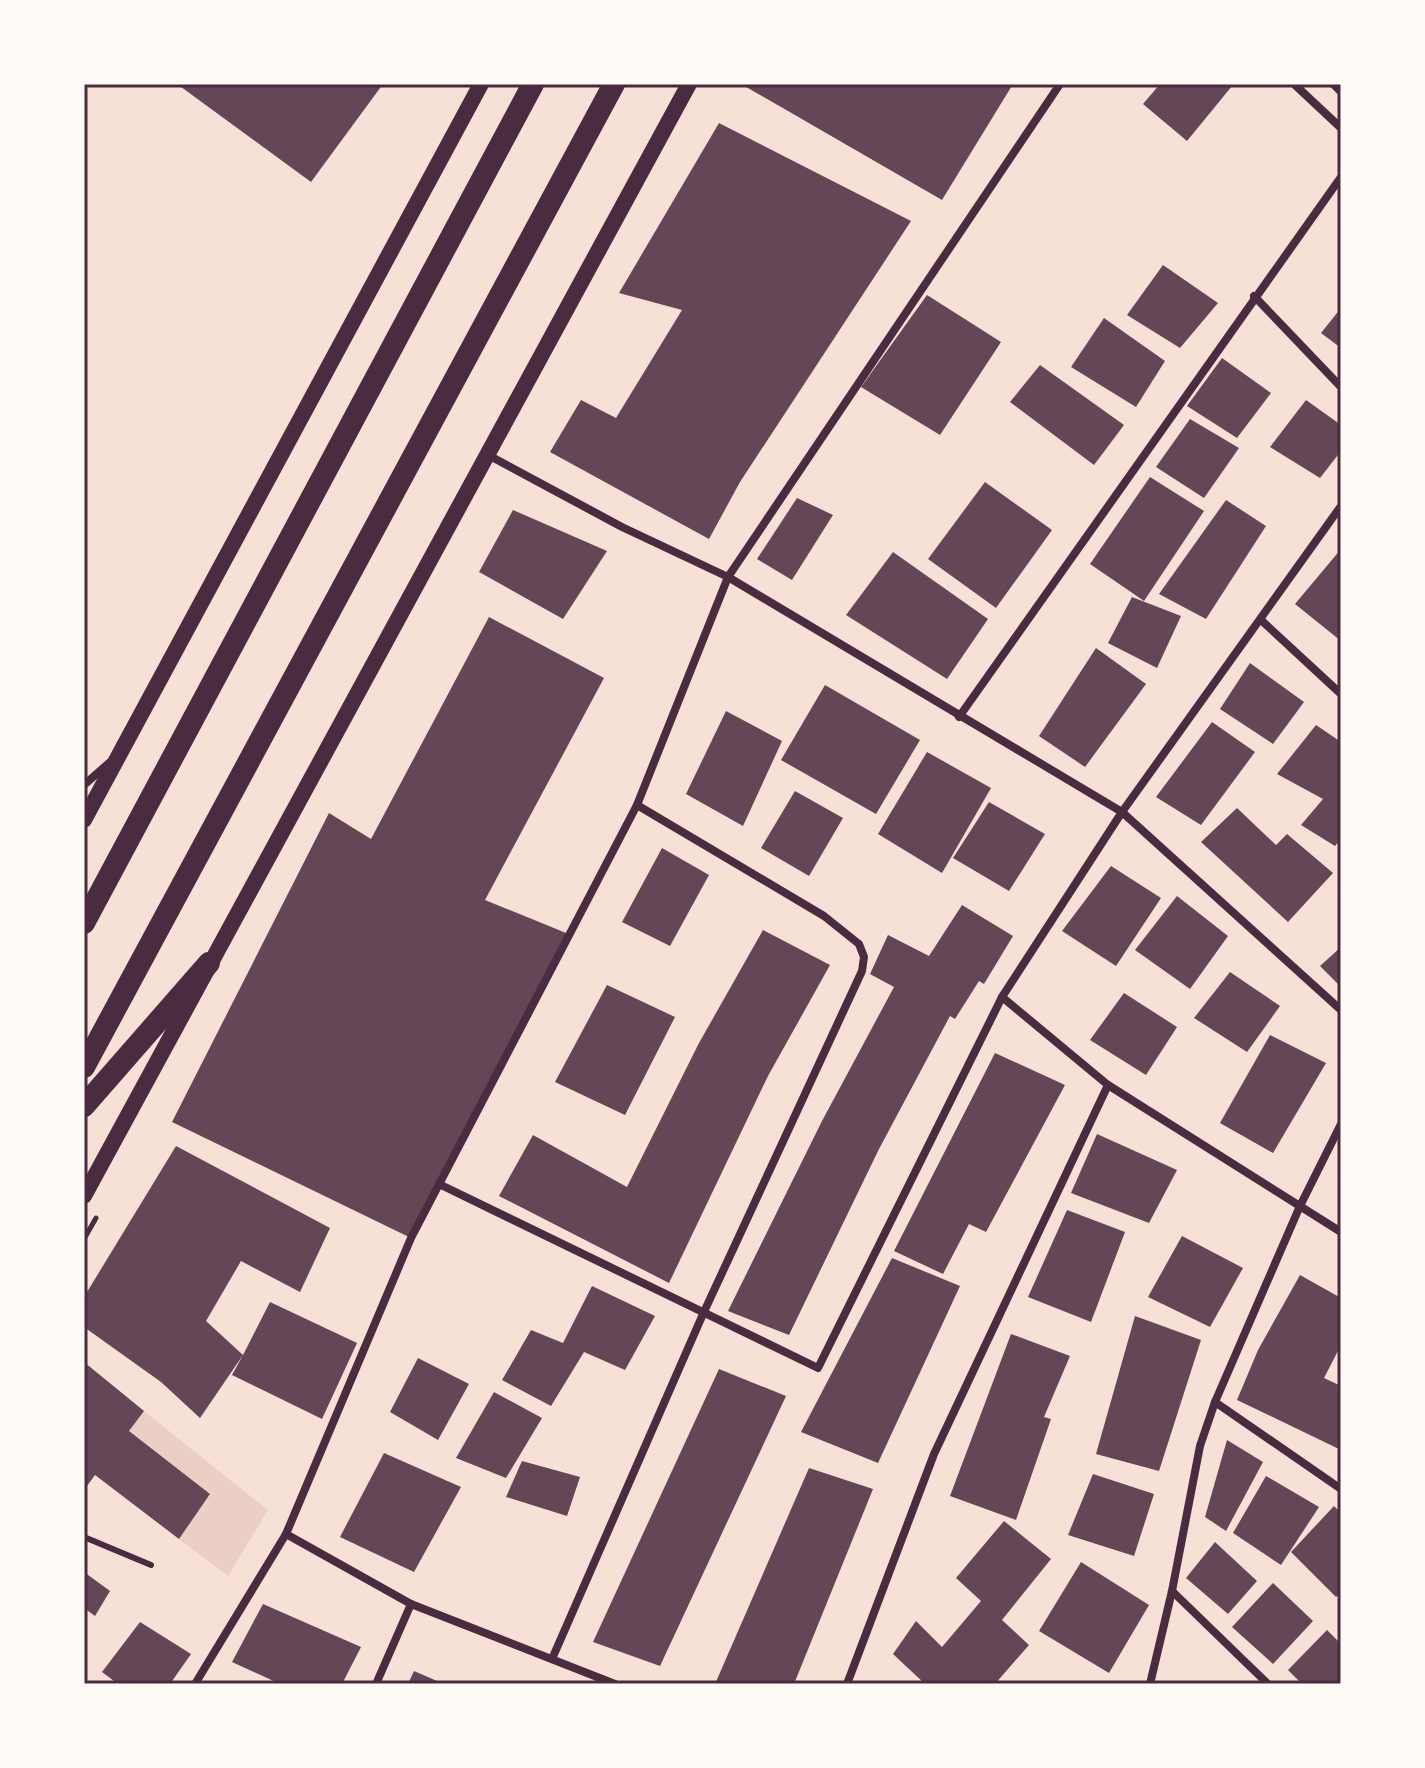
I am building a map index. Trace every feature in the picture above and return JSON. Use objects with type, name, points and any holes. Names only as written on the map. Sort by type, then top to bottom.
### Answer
[{"type":"highway","points":[[84,923],[533,84]]},
{"type":"highway","points":[[84,1067],[614,84]]},
{"type":"highway","points":[[84,1106],[209,963]]},
{"type":"main road","points":[[84,820],[481,84]]},
{"type":"main road","points":[[84,1196],[689,84]]},
{"type":"street","points":[[195,1684],[286,1534],[411,1238],[637,805],[728,577],[1060,84]]},
{"type":"street","points":[[1294,84],[1341,128]]},
{"type":"street","points":[[959,717],[1341,177]]},
{"type":"street","points":[[1254,296],[1341,387]]},
{"type":"street","points":[[487,454],[622,527],[728,577],[1122,812],[1341,1010]]},
{"type":"street","points":[[439,1184],[818,1368],[1002,997],[1122,812],[1341,506]]},
{"type":"street","points":[[1261,620],[1341,694]]},
{"type":"street","points":[[84,785],[123,747]]},
{"type":"street","points":[[552,1659],[703,1314],[862,971],[864,957],[859,944],[824,916],[637,805]]},
{"type":"street","points":[[1002,997],[1108,1085],[1341,1232]]},
{"type":"street","points":[[847,1684],[934,1454],[1108,1085]]},
{"type":"street","points":[[1150,1684],[1172,1591],[1200,1446],[1215,1402],[1300,1206],[1341,1124]]},
{"type":"street","points":[[1215,1402],[1341,1489]]},
{"type":"street","points":[[286,1534],[411,1604],[552,1659],[598,1681],[615,1684]]},
{"type":"street","points":[[1172,1591],[1268,1684]]},
{"type":"street","points":[[376,1684],[411,1604]]},
{"type":"lane","points":[[84,1537],[151,1565]]},
{"type":"path","points":[[1331,84],[1341,94]]},
{"type":"shaded area","points":[[144,1411],[268,1510],[228,1576],[179,1539],[210,1494],[129,1431]]},
{"type":"building","points":[[177,84],[383,84],[311,182]]},
{"type":"building","points":[[741,84],[1013,84],[942,200]]},
{"type":"building","points":[[1160,84],[1232,86],[1187,141],[1143,104]]},
{"type":"building","points":[[719,123],[911,221],[740,482],[709,539],[550,452],[581,400],[616,418],[682,310],[619,293]]},
{"type":"building","points":[[1163,265],[1218,303],[1180,348],[1127,315]]},
{"type":"building","points":[[927,295],[1001,342],[940,435],[861,387]]},
{"type":"building","points":[[1341,308],[1341,348],[1321,333]]},
{"type":"building","points":[[1104,318],[1165,361],[1136,407],[1071,367]]},
{"type":"building","points":[[1222,358],[1271,393],[1237,438],[1187,406]]},
{"type":"building","points":[[1040,365],[1124,425],[1094,465],[1010,402]]},
{"type":"building","points":[[1306,400],[1341,425],[1341,451],[1320,478],[1270,447]]},
{"type":"building","points":[[1190,419],[1239,448],[1204,498],[1156,467]]},
{"type":"building","points":[[1150,477],[1204,511],[1144,601],[1090,564]]},
{"type":"building","points":[[985,482],[1052,530],[996,608],[928,559]]},
{"type":"building","points":[[797,498],[833,515],[792,580],[757,559]]},
{"type":"building","points":[[1226,500],[1266,526],[1206,619],[1159,594]]},
{"type":"building","points":[[513,510],[607,551],[563,619],[479,572]]},
{"type":"building","points":[[1341,549],[1341,641],[1295,604]]},
{"type":"building","points":[[893,552],[988,619],[947,679],[846,615]]},
{"type":"building","points":[[1132,597],[1181,616],[1157,668],[1108,643]]},
{"type":"building","points":[[489,617],[604,678],[485,900],[571,935],[411,1238],[172,1122],[329,813],[371,839]]},
{"type":"building","points":[[1096,648],[1146,684],[1085,767],[1039,736]]},
{"type":"building","points":[[1250,663],[1304,702],[1273,744],[1220,709]]},
{"type":"building","points":[[825,685],[920,740],[876,814],[781,760]]},
{"type":"building","points":[[726,711],[782,741],[743,826],[686,794]]},
{"type":"building","points":[[1212,722],[1255,752],[1201,825],[1156,797]]},
{"type":"building","points":[[1316,725],[1341,742],[1341,839],[1335,846],[1301,825],[1323,799],[1277,774]]},
{"type":"building","points":[[927,752],[991,788],[942,873],[878,834]]},
{"type":"building","points":[[795,791],[843,818],[809,876],[761,848]]},
{"type":"building","points":[[989,802],[1045,834],[1009,891],[953,858]]},
{"type":"building","points":[[1237,808],[1276,845],[1287,834],[1333,873],[1288,922],[1201,842]]},
{"type":"building","points":[[662,848],[709,875],[670,946],[622,922]]},
{"type":"building","points":[[1111,866],[1161,898],[1116,966],[1062,931]]},
{"type":"building","points":[[1177,896],[1228,936],[1190,989],[1135,950]]},
{"type":"building","points":[[962,905],[1013,936],[984,984],[979,981],[955,1019],[950,1016],[879,1149],[789,1335],[728,1311],[822,1121],[894,987],[870,974],[888,935],[929,956]]},
{"type":"building","points":[[763,930],[830,965],[768,1076],[669,1283],[499,1196],[533,1135],[627,1187],[699,1043]]},
{"type":"building","points":[[1341,947],[1341,987],[1320,966]]},
{"type":"building","points":[[1230,972],[1280,1006],[1247,1052],[1194,1018]]},
{"type":"building","points":[[607,985],[675,1017],[625,1115],[555,1082]]},
{"type":"building","points":[[1124,993],[1177,1027],[1146,1075],[1090,1040]]},
{"type":"building","points":[[1270,1035],[1326,1063],[1273,1153],[1220,1123]]},
{"type":"building","points":[[995,1053],[1065,1085],[986,1232],[969,1224],[943,1274],[894,1251]]},
{"type":"building","points":[[1097,1134],[1177,1170],[1149,1223],[1071,1193]]},
{"type":"building","points":[[176,1146],[330,1228],[300,1292],[241,1261],[206,1321],[243,1355],[200,1418],[161,1382],[84,1327],[84,1297]]},
{"type":"building","points":[[1067,1210],[1125,1232],[1091,1322],[1028,1297]]},
{"type":"building","points":[[1182,1236],[1243,1268],[1210,1327],[1148,1297]]},
{"type":"building","points":[[892,1258],[960,1286],[878,1463],[801,1432]]},
{"type":"building","points":[[1300,1275],[1341,1298],[1341,1345],[1324,1378],[1341,1386],[1341,1450],[1237,1400],[1258,1350]]},
{"type":"building","points":[[592,1286],[655,1316],[625,1370],[584,1352],[551,1406],[502,1380],[531,1330],[563,1343]]},
{"type":"building","points":[[270,1302],[357,1343],[322,1419],[232,1375]]},
{"type":"building","points":[[1135,1316],[1201,1340],[1159,1471],[1096,1454]]},
{"type":"building","points":[[1011,1334],[1070,1356],[1044,1417],[1051,1419],[1016,1520],[950,1496]]},
{"type":"building","points":[[418,1358],[469,1384],[438,1440],[390,1412]]},
{"type":"building","points":[[84,1362],[144,1411],[129,1431],[210,1494],[179,1539],[95,1475],[84,1490]]},
{"type":"building","points":[[719,1369],[786,1396],[660,1666],[593,1642]]},
{"type":"building","points":[[494,1392],[542,1418],[506,1478],[456,1458]]},
{"type":"building","points":[[1227,1440],[1263,1462],[1226,1531],[1205,1517]]},
{"type":"building","points":[[384,1453],[461,1487],[414,1572],[340,1537]]},
{"type":"building","points":[[522,1461],[580,1477],[567,1516],[506,1497]]},
{"type":"building","points":[[809,1468],[873,1489],[794,1684],[715,1684]]},
{"type":"building","points":[[1093,1474],[1154,1494],[1134,1556],[1068,1535]]},
{"type":"building","points":[[1266,1476],[1319,1507],[1281,1565],[1233,1533]]},
{"type":"building","points":[[1334,1506],[1341,1513],[1341,1593],[1336,1597],[1291,1552]]},
{"type":"building","points":[[1004,1521],[1051,1559],[1002,1620],[1029,1645],[995,1684],[925,1684],[893,1654],[916,1621],[942,1647],[981,1601],[956,1578]]},
{"type":"building","points":[[1215,1542],[1257,1581],[1228,1614],[1186,1578]]},
{"type":"building","points":[[1081,1562],[1149,1605],[1109,1673],[1039,1631]]},
{"type":"building","points":[[84,1572],[110,1591],[95,1616],[84,1608]]},
{"type":"building","points":[[1273,1583],[1313,1621],[1273,1664],[1232,1627]]},
{"type":"building","points":[[263,1604],[361,1647],[342,1684],[280,1684],[232,1662]]},
{"type":"building","points":[[140,1622],[191,1654],[170,1684],[118,1684],[102,1672]]},
{"type":"building","points":[[1327,1630],[1341,1644],[1341,1684],[1302,1684],[1288,1670]]},
{"type":"building","points":[[414,1671],[444,1684],[408,1684]]}]
